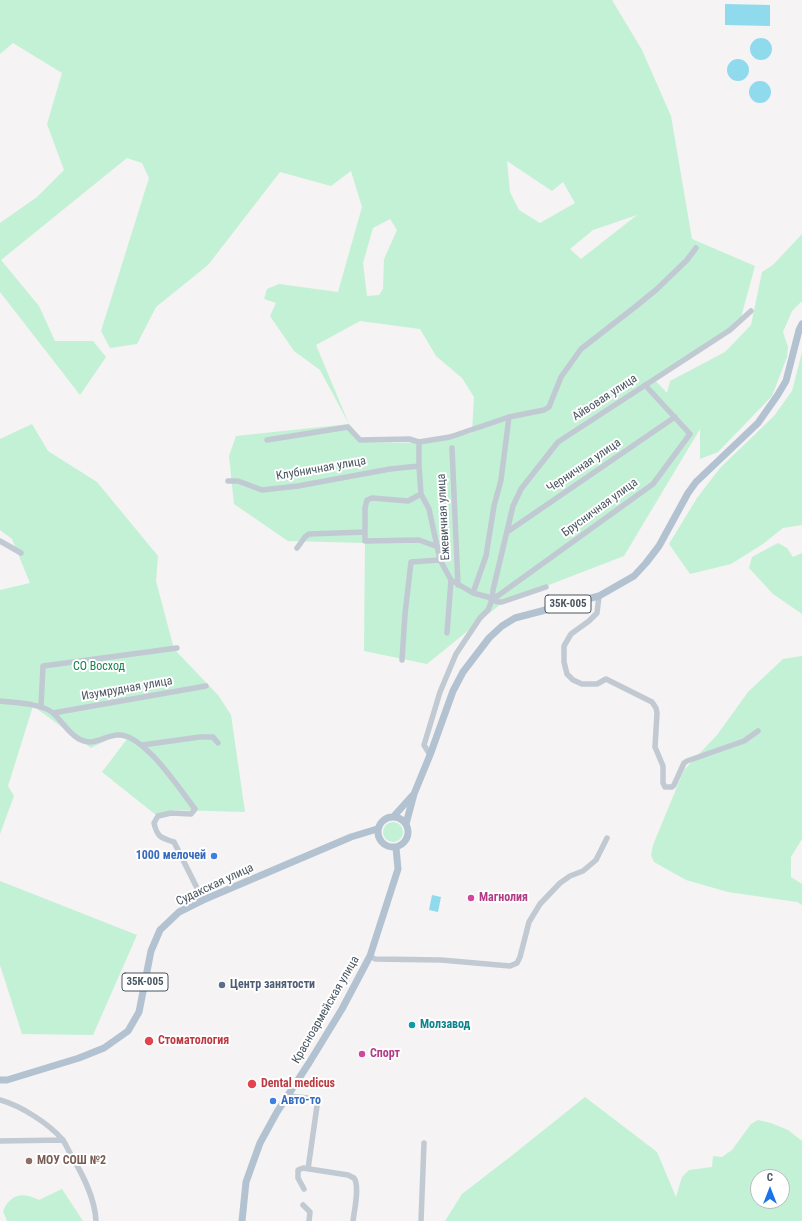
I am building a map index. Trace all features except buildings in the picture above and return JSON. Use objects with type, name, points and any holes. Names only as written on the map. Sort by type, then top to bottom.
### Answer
[{"type":"main road","name":"35К-005","points":[[396,848],[405,843],[409,833],[406,824],[414,794],[453,691],[463,672],[489,638],[502,626],[515,618],[599,596],[634,576],[659,546],[688,493],[696,482],[758,423],[777,396],[786,381],[799,330],[802,324]]},
{"type":"main road","name":"35К-005","points":[[377,829],[381,822],[387,817],[394,816],[414,794]]},
{"type":"main road","points":[[394,816],[401,818],[406,824]]},
{"type":"main road","points":[[377,829],[378,839],[386,846],[396,848]]},
{"type":"main road","name":"Судакская улица","points":[[0,1080],[7,1080],[79,1058],[104,1048],[128,1031],[139,1012],[151,951],[160,930],[179,912],[203,900],[351,837],[377,829]]},
{"type":"main road","name":"Красноармейская улица","points":[[242,1221],[246,1182],[260,1143],[277,1112],[342,1009],[370,956],[398,869],[396,848]]},
{"type":"street","points":[[267,440],[348,427],[360,440],[409,439],[420,442],[450,437],[509,417],[544,410],[549,407],[561,377],[581,349],[635,308],[657,289],[687,260],[696,248]]},
{"type":"street","name":"Айвовая улица","points":[[492,600],[493,590],[513,506],[521,489],[558,442],[730,330],[751,311]]},
{"type":"street","points":[[645,385],[675,417]]},
{"type":"street","points":[[473,592],[486,556],[494,506],[502,480],[509,417]]},
{"type":"street","name":"Черничная улица","points":[[507,532],[675,417]]},
{"type":"street","name":"Брусничная улица","points":[[492,600],[653,484],[690,434],[675,417]]},
{"type":"street","points":[[420,442],[419,466],[421,494],[429,509],[440,560],[451,580],[458,585],[498,602],[546,587]]},
{"type":"street","name":"Ежевичная улица","points":[[452,448],[458,585]]},
{"type":"street","name":"Клубничная улица","points":[[228,481],[238,481],[262,490],[298,486],[390,468],[419,466]]},
{"type":"street","points":[[421,494],[408,501],[372,498],[367,500],[365,508],[365,541],[419,540],[438,547]]},
{"type":"street","points":[[296,548],[309,534],[364,532]]},
{"type":"street","points":[[0,541],[21,554]]},
{"type":"street","points":[[402,660],[405,614],[411,562],[440,560]]},
{"type":"street","points":[[447,633],[451,580]]},
{"type":"street","points":[[599,596],[597,613],[571,634],[564,646],[564,662],[567,674],[573,680],[582,684],[597,684],[606,679],[652,702],[656,708],[657,732],[655,747],[663,766],[665,787],[672,788],[684,763],[687,761],[744,741],[758,731]]},
{"type":"street","points":[[430,755],[424,745],[440,692],[456,654],[480,618],[488,610],[492,600]]},
{"type":"street","points":[[41,707],[43,666],[177,648]]},
{"type":"street","name":"Изумрудная улица","points":[[53,713],[206,686]]},
{"type":"street","points":[[0,701],[41,707],[53,713],[66,729],[79,739],[88,743],[118,734],[127,737],[142,745],[156,758],[195,809],[191,814],[171,812],[158,816],[154,823],[156,832],[162,839],[174,842],[203,900]]},
{"type":"street","points":[[142,745],[200,737],[214,738],[218,743]]},
{"type":"street","points":[[370,956],[375,958],[442,960],[510,966],[514,965],[520,957],[529,922],[540,904],[560,883],[570,876],[583,872],[596,860],[607,838]]},
{"type":"street","points":[[288,1096],[318,1099],[308,1169]]},
{"type":"street","points":[[0,1100],[8,1102],[39,1120],[62,1140],[85,1181],[92,1200],[96,1221]]},
{"type":"street","points":[[0,1141],[62,1140]]},
{"type":"street","points":[[421,1221],[424,1143]]},
{"type":"street","points":[[304,1189],[298,1178],[298,1170],[303,1168],[348,1175],[354,1178],[357,1191],[353,1221]]},
{"type":"street","points":[[303,1205],[310,1212],[309,1221]]},
{"type":"green space","points":[[0,0],[612,0],[642,50],[671,116],[692,239],[755,266],[740,321],[653,378],[667,393],[670,381],[725,352],[751,325],[762,272],[773,265],[802,234],[802,301],[792,311],[783,332],[788,347],[787,357],[772,396],[718,452],[700,459],[700,429],[624,556],[502,603],[427,664],[364,651],[365,543],[288,541],[234,504],[229,456],[236,436],[349,424],[320,370],[294,351],[270,316],[276,303],[264,299],[267,289],[279,284],[338,292],[362,207],[351,171],[331,186],[280,172],[208,265],[156,307],[137,344],[110,348],[101,331],[149,178],[142,163],[127,158],[1,260],[39,306],[55,341],[93,341],[106,357],[80,395],[0,292],[0,223],[37,197],[64,170],[47,124],[62,73],[13,43],[0,54]],"holes":[[[507,161],[552,191],[563,182],[575,203],[540,223],[519,210],[510,192]],[[637,215],[581,259],[570,249],[593,230]],[[390,219],[397,230],[384,259],[383,289],[379,295],[367,296],[363,263],[373,228]],[[360,321],[420,329],[436,356],[462,378],[474,397],[472,433],[425,443],[363,442],[349,424],[316,345]]]},
{"type":"green space","points":[[802,352],[802,525],[783,528],[763,544],[731,564],[690,574],[669,544],[697,498],[720,468],[774,416],[792,391]]},
{"type":"green space","name":"СО Восход","points":[[32,424],[48,451],[97,482],[158,556],[156,581],[174,649],[218,695],[231,715],[245,812],[173,810],[156,815],[102,772],[127,739],[117,735],[91,748],[33,706],[8,786],[14,796],[0,834],[0,590],[30,583],[12,539],[0,530],[0,439]]},
{"type":"green space","points":[[778,543],[787,548],[793,557],[802,553],[802,614],[773,594],[749,568],[752,557]]},
{"type":"green space","points":[[802,656],[802,839],[791,857],[791,877],[802,884],[802,905],[797,902],[728,892],[686,880],[654,862],[651,855],[653,845],[684,770],[717,735],[748,692],[783,659]]},
{"type":"green space","points":[[389,822],[397,822],[403,828],[403,836],[397,842],[389,842],[383,836],[383,828]]},
{"type":"green space","points":[[0,881],[137,935],[93,1035],[22,1034],[0,965]]},
{"type":"green space","points":[[585,1097],[657,1152],[676,1197],[682,1177],[689,1170],[712,1167],[713,1156],[722,1157],[732,1150],[751,1124],[758,1120],[771,1123],[788,1130],[802,1141],[802,1221],[445,1221],[462,1194]]},
{"type":"green space","points":[[62,1189],[83,1221],[7,1221],[3,1211],[6,1205],[14,1198],[23,1195],[39,1200]]},
{"type":"water","points":[[725,4],[770,5],[770,26],[725,25]]},
{"type":"water","points":[[761,38],[769,41],[772,49],[769,57],[761,60],[753,57],[750,49],[753,41]]},
{"type":"water","points":[[738,59],[746,62],[749,70],[746,78],[738,81],[730,78],[727,70],[730,62]]},
{"type":"water","points":[[760,81],[768,84],[771,92],[768,100],[760,103],[752,100],[749,92],[752,84]]},
{"type":"water","points":[[432,895],[441,897],[438,912],[429,910]]},
{"type":"place","name":"1000 мелочей","points":[[214,856]]},
{"type":"place","name":"Магнолия","points":[[471,898]]},
{"type":"place","name":"Центр занятости","points":[[222,985]]},
{"type":"place","name":"Молзавод","points":[[412,1025]]},
{"type":"place","name":"Стоматология","points":[[149,1041]]},
{"type":"place","name":"Спорт","points":[[362,1054]]},
{"type":"place","name":"Dental medicus","points":[[252,1084]]},
{"type":"place","name":"Авто-то","points":[[273,1101]]},
{"type":"place","name":"МОУ СОШ №2","points":[[29,1161]]}]
